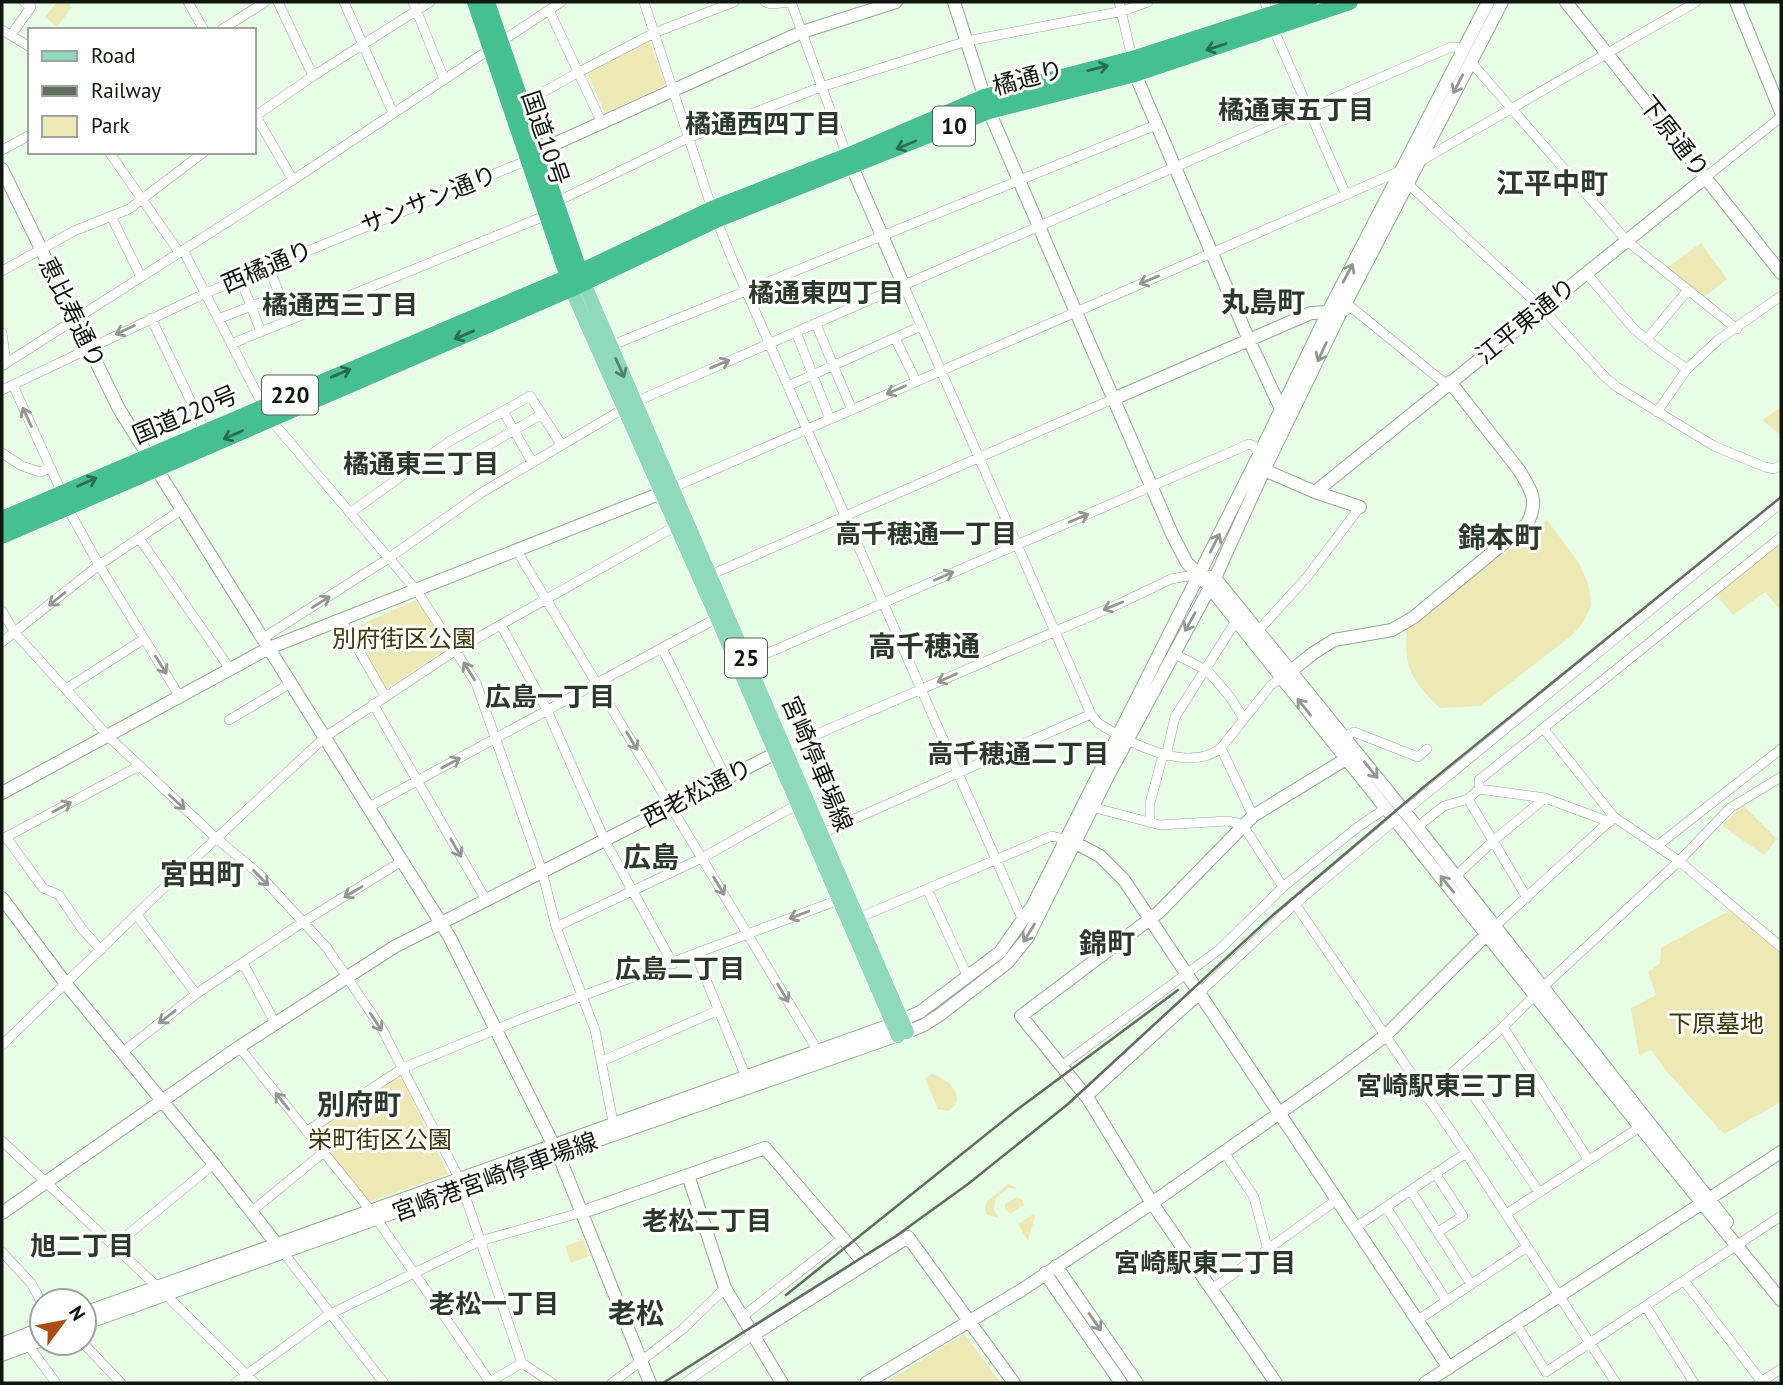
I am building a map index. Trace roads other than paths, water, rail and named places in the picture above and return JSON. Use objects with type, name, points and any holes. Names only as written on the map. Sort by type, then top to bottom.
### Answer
[{"type":"highway","name":"国道10号","points":[[475,2],[522,104],[533,155]]},
{"type":"highway","name":"国道10号","points":[[487,2],[496,46],[575,280]]},
{"type":"highway","name":"橘通り","points":[[575,280],[714,214],[850,162],[987,104],[1134,67],[1309,2]]},
{"type":"highway","name":"橘通り","points":[[1270,15],[1350,2]]},
{"type":"highway","name":"国道220号","points":[[2,519],[156,470],[266,413],[575,280]]},
{"type":"highway","name":"国道220号","points":[[2,536],[147,455],[205,431],[266,413]]},
{"type":"main road","name":"宮崎停車場線","points":[[575,280],[610,346],[630,405]]},
{"type":"main road","name":"宮崎停車場線","points":[[575,280],[900,1028]]},
{"type":"main road","name":"宮崎停車場線","points":[[667,491],[676,526],[705,578],[717,618],[743,664]]},
{"type":"street","points":[[24,2],[31,7],[6,33],[28,46]]},
{"type":"street","points":[[188,2],[203,28]]},
{"type":"street","points":[[224,28],[265,2]]},
{"type":"street","points":[[278,2],[313,76]]},
{"type":"street","points":[[344,2],[393,113]]},
{"type":"street","points":[[256,115],[415,6],[430,2]]},
{"type":"street","points":[[2,333],[4,365],[293,180],[559,2]]},
{"type":"street","points":[[643,2],[714,214],[882,604],[1023,921]]},
{"type":"street","points":[[522,104],[654,33],[734,2]]},
{"type":"street","points":[[705,578],[844,515],[978,458],[1311,313],[1333,314],[1350,307],[1448,384],[1519,470],[1528,484],[1535,505],[1527,524],[1414,617],[1392,630],[1334,640],[1271,685],[1222,748],[1212,755],[1165,755],[1098,723],[1091,714],[978,458],[850,162],[791,2],[765,2]]},
{"type":"street","points":[[533,155],[601,121],[802,32],[896,2]]},
{"type":"street","points":[[954,2],[987,104],[1113,399],[1187,563],[1212,583],[1258,631],[1346,759],[1386,808],[1417,827],[1456,876],[1491,930]]},
{"type":"street","points":[[231,344],[551,208],[688,138],[821,87],[967,41],[1149,2]]},
{"type":"street","points":[[900,1028],[924,1025],[941,1014],[1007,963],[1028,937],[1070,841],[1123,737],[1212,583],[1333,314],[1401,171],[1488,2]]},
{"type":"street","points":[[900,1028],[1000,952],[1023,921],[1092,807],[1199,575],[1281,409],[1419,162],[1502,2]]},
{"type":"street","name":"下原通り","points":[[1566,2],[1781,273]]},
{"type":"street","points":[[267,643],[342,621],[667,491],[1401,171],[1512,110],[1696,2]]},
{"type":"street","points":[[1737,2],[1781,115]]},
{"type":"street","points":[[415,6],[444,79]]},
{"type":"street","points":[[1121,6],[1134,67],[1156,125],[1281,409]]},
{"type":"street","points":[[550,10],[601,121]]},
{"type":"street","points":[[1270,15],[1346,195]]},
{"type":"street","points":[[2,793],[230,669],[481,493],[630,405],[1308,108],[1451,47],[1463,48]]},
{"type":"street","points":[[1470,61],[1628,241],[1737,328]]},
{"type":"street","name":"江平東通り","points":[[1315,492],[1781,115]]},
{"type":"street","points":[[256,119],[293,180]]},
{"type":"street","points":[[610,346],[1156,125]]},
{"type":"street","points":[[2,150],[28,136]]},
{"type":"street","points":[[110,154],[181,251],[266,413],[417,591],[477,683],[542,871],[556,927],[583,996],[603,1061],[615,1129]]},
{"type":"street","points":[[2,271],[74,231],[143,200],[201,154]]},
{"type":"street","name":"サンサン通り","points":[[329,241],[533,155]]},
{"type":"street","name":"恵比寿通り","points":[[2,169],[119,409],[441,922],[557,1151],[650,1383]]},
{"type":"street","points":[[1401,171],[1407,184],[1542,308],[1605,377],[1714,446],[1765,467],[1780,468]]},
{"type":"street","points":[[111,216],[141,277]]},
{"type":"street","name":"西橘通り","points":[[2,390],[205,293],[329,241]]},
{"type":"street","points":[[268,266],[290,320]]},
{"type":"street","points":[[1586,273],[1634,329],[1687,369]]},
{"type":"street","points":[[240,278],[261,332]]},
{"type":"street","points":[[1647,339],[1688,290]]},
{"type":"street","points":[[218,319],[280,295]]},
{"type":"street","points":[[1657,412],[1687,369],[1718,341],[1781,296]]},
{"type":"street","points":[[151,318],[205,431]]},
{"type":"street","points":[[816,324],[852,410]]},
{"type":"street","points":[[788,386],[921,326]]},
{"type":"street","points":[[796,332],[830,419]]},
{"type":"street","points":[[895,338],[916,381]]},
{"type":"street","points":[[13,385],[64,500],[99,565],[180,696]]},
{"type":"street","points":[[350,513],[450,441],[530,396],[561,444]]},
{"type":"street","points":[[503,411],[531,462]]},
{"type":"street","points":[[461,461],[542,414]]},
{"type":"street","points":[[743,664],[1249,444],[1254,446],[1264,470],[1315,492],[1360,507],[1307,577],[1258,631]]},
{"type":"street","points":[[2,453],[22,466],[40,472],[51,468]]},
{"type":"street","points":[[1086,1096],[1295,904],[1781,503]]},
{"type":"street","points":[[2,642],[99,565],[181,510]]},
{"type":"street","points":[[2,1045],[216,838],[325,737],[456,650],[676,526]]},
{"type":"street","points":[[1417,827],[1444,806],[1468,799],[1479,789],[1479,780],[1781,537]]},
{"type":"street","points":[[139,538],[230,669]]},
{"type":"street","points":[[517,551],[821,1057]]},
{"type":"street","points":[[780,750],[1171,579],[1199,575]]},
{"type":"street","points":[[1212,583],[1236,621],[1344,737],[1400,816],[1705,1201],[1781,1290]]},
{"type":"street","points":[[2,611],[15,633],[108,736],[216,838],[258,873],[327,948],[347,976],[403,1068],[461,1183],[522,1363],[552,1383]]},
{"type":"street","points":[[369,807],[717,618]]},
{"type":"street","points":[[342,621],[386,696]]},
{"type":"street","points":[[1150,822],[1150,803],[1175,717],[1236,621]]},
{"type":"street","points":[[501,625],[547,710],[605,841],[673,964]]},
{"type":"street","points":[[66,689],[144,639]]},
{"type":"street","points":[[662,648],[726,778]]},
{"type":"street","points":[[1173,653],[1204,669],[1222,687],[1244,719]]},
{"type":"street","points":[[229,720],[291,683]]},
{"type":"street","points":[[373,704],[486,900]]},
{"type":"street","points":[[817,835],[1091,714]]},
{"type":"street","points":[[1543,728],[1612,820]]},
{"type":"street","points":[[1344,737],[1354,733],[1418,757],[1427,749]]},
{"type":"street","points":[[1344,737],[1346,759]]},
{"type":"street","points":[[1222,748],[1247,820],[1283,887]]},
{"type":"street","points":[[1657,846],[1781,749]]},
{"type":"street","name":"西老松通り","points":[[2,1213],[239,1047],[394,947],[780,750]]},
{"type":"street","points":[[1276,1383],[1152,1203],[1086,1096],[1021,1016],[1150,919],[1247,820],[1346,759]]},
{"type":"street","points":[[100,950],[59,895],[44,888],[4,838],[139,766]]},
{"type":"street","points":[[1425,1097],[1679,861],[1730,808],[1781,778]]},
{"type":"street","points":[[1479,789],[1545,798],[1612,820],[1679,861],[1780,942]]},
{"type":"street","points":[[1456,876],[1545,798]]},
{"type":"street","points":[[1468,799],[1527,898]]},
{"type":"street","points":[[556,927],[702,858],[803,803]]},
{"type":"street","points":[[1092,807],[1166,825],[1247,820]]},
{"type":"street","points":[[1062,1066],[1220,949],[1283,887],[1386,808]]},
{"type":"street","points":[[866,1383],[1020,1291],[1152,1203],[1385,1036],[1491,930],[1612,820]]},
{"type":"street","points":[[854,920],[1052,835],[1100,856],[1114,868],[1150,919],[1449,1368]]},
{"type":"street","points":[[123,1052],[195,994],[303,922],[402,861]]},
{"type":"street","points":[[927,889],[968,977]]},
{"type":"street","points":[[2,898],[66,984],[214,1164],[384,1383]]},
{"type":"street","points":[[307,1131],[403,1068],[583,996],[844,898]]},
{"type":"street","points":[[1295,904],[1466,1153],[1616,1383]]},
{"type":"street","points":[[136,915],[195,994]]},
{"type":"street","points":[[696,954],[748,1082]]},
{"type":"street","points":[[243,963],[275,1023]]},
{"type":"street","points":[[1539,990],[1640,1127],[1705,1201]]},
{"type":"street","points":[[603,1061],[719,1010]]},
{"type":"street","points":[[1503,1027],[1588,1159]]},
{"type":"street","name":"宮崎港宮崎停車場線","points":[[98,1309],[161,1291],[900,1028]]},
{"type":"street","points":[[239,1047],[374,1215],[489,1383],[522,1363]]},
{"type":"street","points":[[1456,1070],[1539,1192]]},
{"type":"street","points":[[1506,1214],[1640,1127]]},
{"type":"street","points":[[2,1141],[255,1383]]},
{"type":"street","points":[[235,1383],[330,1314],[480,1241],[583,1212],[765,1148],[865,1264]]},
{"type":"street","points":[[251,1212],[324,1152]]},
{"type":"street","points":[[1224,1152],[1254,1196],[1267,1247]]},
{"type":"street","points":[[1425,1383],[1781,1152]]},
{"type":"street","points":[[1356,1227],[1466,1153]]},
{"type":"street","points":[[114,1246],[214,1164]]},
{"type":"street","points":[[1435,1173],[1463,1216],[1438,1232]]},
{"type":"street","points":[[688,1175],[725,1288],[782,1383]]},
{"type":"street","points":[[1411,1191],[1472,1284]]},
{"type":"street","points":[[1212,1289],[1267,1247],[1338,1199]]},
{"type":"street","points":[[1387,1207],[1446,1300]]},
{"type":"street","points":[[1516,1324],[1546,1372],[1781,1216]]},
{"type":"street","points":[[742,1317],[844,1237]]},
{"type":"street","points":[[685,1383],[753,1335],[908,1237],[1014,1383]]},
{"type":"street","points":[[1741,1245],[1781,1300]]},
{"type":"street","points":[[1418,1320],[1527,1247]]},
{"type":"street","points":[[2,1252],[33,1287]]},
{"type":"street","points":[[1050,1270],[1121,1383]]},
{"type":"street","points":[[1050,1270],[1137,1383]]},
{"type":"street","points":[[1685,1282],[1761,1382],[1781,1369]]},
{"type":"street","points":[[612,1383],[683,1329],[725,1288]]},
{"type":"street","name":"宮崎港宮崎停車場線","points":[[98,1318],[161,1291]]},
{"type":"street","points":[[1646,1307],[1691,1382]]},
{"type":"street","points":[[2,1344],[28,1334]]},
{"type":"street","points":[[2,1355],[28,1345]]},
{"type":"street","points":[[37,1357],[56,1383]]},
{"type":"street","points":[[96,1357],[121,1383]]},
{"type":"railway","points":[[663,1383],[896,1236],[968,1184],[1068,1104],[1273,915],[1425,786],[1781,497]]},
{"type":"railway","points":[[786,1295],[1018,1109],[1178,990]]},
{"type":"district","name":"橘通東五丁目","points":[[1296,110]]},
{"type":"district","name":"橘通西四丁目","points":[[763,124]]},
{"type":"district","name":"江平中町","points":[[1552,183]]},
{"type":"district","name":"橘通東四丁目","points":[[826,293]]},
{"type":"district","name":"丸島町","points":[[1263,302]]},
{"type":"district","name":"橘通西三丁目","points":[[340,305]]},
{"type":"district","name":"橘通東三丁目","points":[[421,464]]},
{"type":"district","name":"高千穂通一丁目","points":[[926,534]]},
{"type":"district","name":"錦本町","points":[[1500,537]]},
{"type":"district","name":"高千穂通","points":[[924,646]]},
{"type":"district","name":"広島一丁目","points":[[550,697]]},
{"type":"district","name":"高千穂通二丁目","points":[[1018,754]]},
{"type":"district","name":"広島","points":[[651,857]]},
{"type":"district","name":"宮田町","points":[[202,874]]},
{"type":"district","name":"錦町","points":[[1107,943]]},
{"type":"district","name":"広島二丁目","points":[[680,969]]},
{"type":"district","name":"宮崎駅東三丁目","points":[[1447,1086]]},
{"type":"district","name":"別府町","points":[[359,1104]]},
{"type":"district","name":"老松二丁目","points":[[707,1221]]},
{"type":"district","name":"旭二丁目","points":[[82,1246]]},
{"type":"district","name":"宮崎駅東二丁目","points":[[1205,1263]]},
{"type":"district","name":"老松一丁目","points":[[494,1304]]},
{"type":"district","name":"老松","points":[[636,1313]]},
{"type":"park label","name":"別府街区公園","points":[[404,639]]},
{"type":"park label","name":"下原墓地","points":[[1716,1024]]},
{"type":"park label","name":"栄町街区公園","points":[[380,1140]]}]
